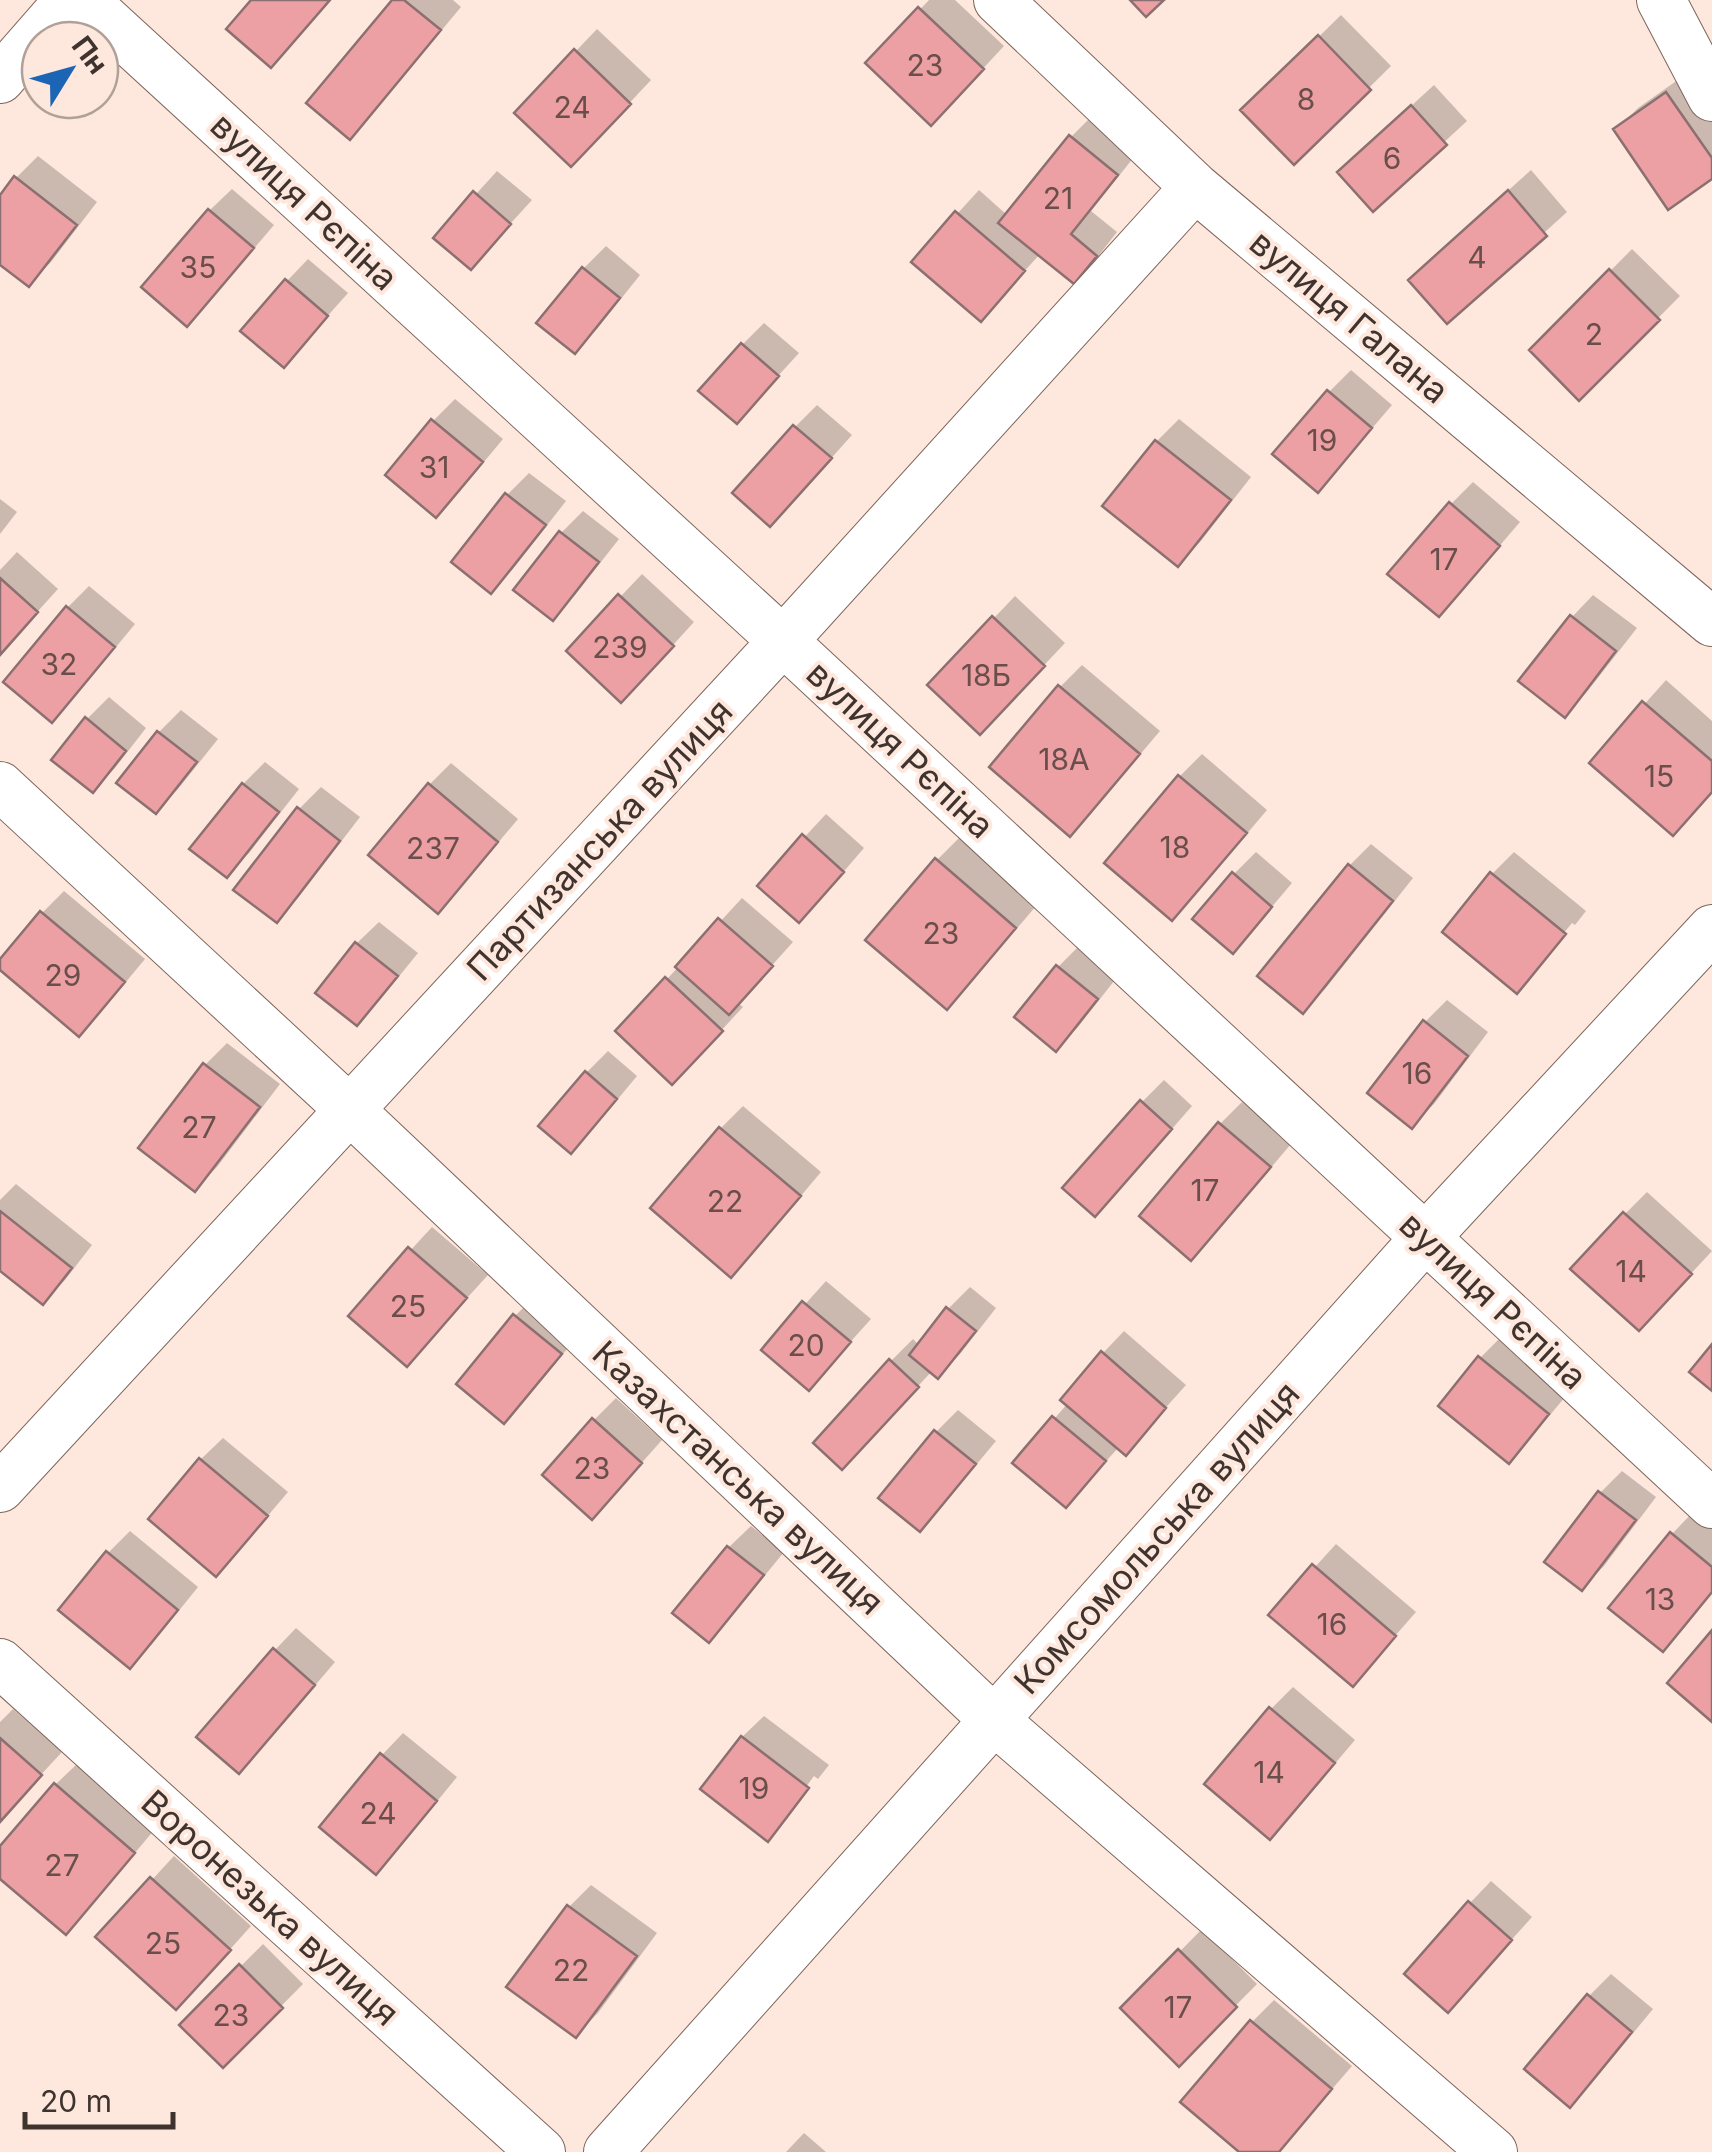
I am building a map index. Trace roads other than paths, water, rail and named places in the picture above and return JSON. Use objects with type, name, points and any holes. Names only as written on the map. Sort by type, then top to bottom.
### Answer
[{"type":"street","points":[[0,78],[69,0]]},
{"type":"street","name":"вулиця Рєпіна","points":[[84,0],[1712,1504]]},
{"type":"street","name":"вулиця Галана","points":[[998,0],[1195,188],[1712,622]]},
{"type":"street","points":[[1661,0],[1712,97]]},
{"type":"street","name":"Партизанська вулиця","points":[[0,1488],[783,642],[1195,188]]},
{"type":"street","name":"Казахстанська вулиця","points":[[0,786],[350,1110],[994,1720],[1492,2152]]},
{"type":"street","name":"Комсомольська вулиця","points":[[608,2152],[1426,1238],[1712,929]]},
{"type":"street","name":"Воронезька вулиця","points":[[0,1663],[541,2152]]}]
